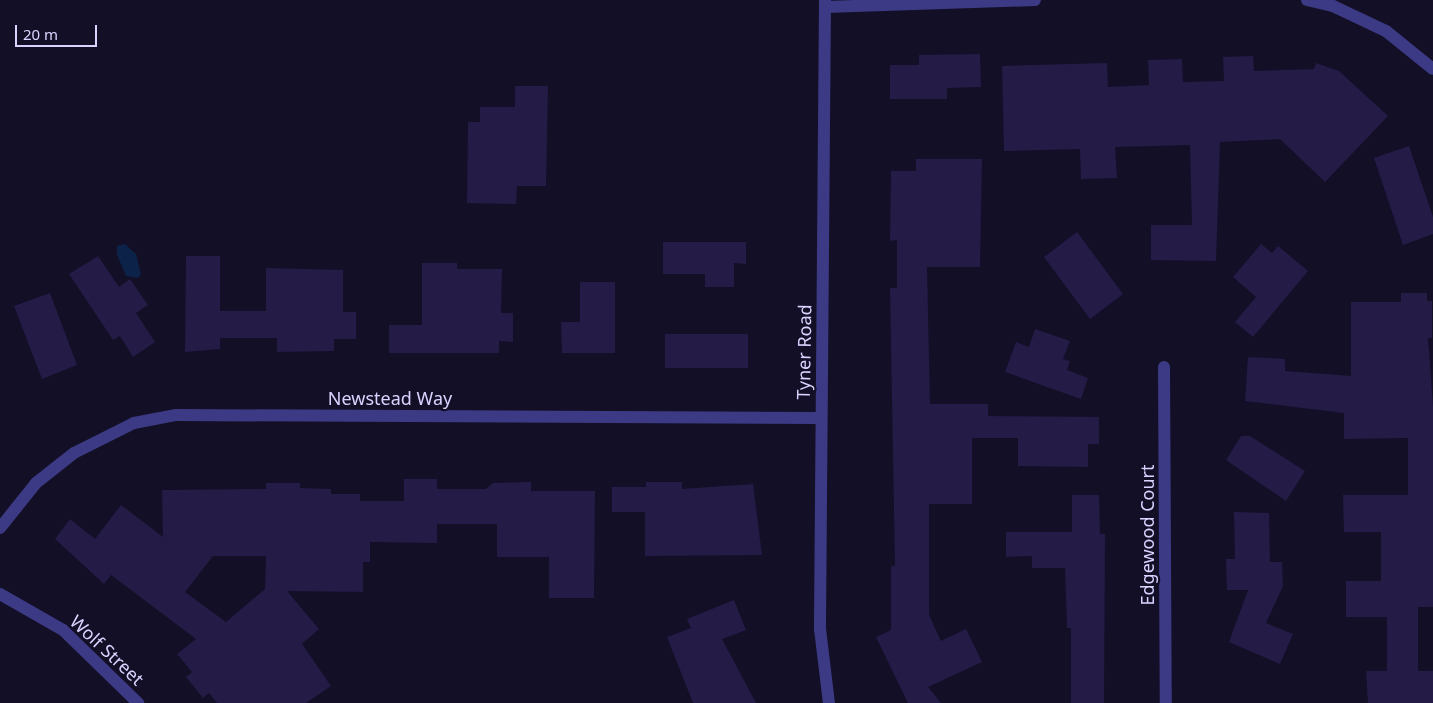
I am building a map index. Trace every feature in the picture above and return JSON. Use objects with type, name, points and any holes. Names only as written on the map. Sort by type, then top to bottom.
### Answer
[{"type":"street","points":[[825,3],[1035,0]]},
{"type":"street","points":[[1307,0],[1333,6],[1386,30],[1431,62]]},
{"type":"street","name":"Tyner Road","points":[[825,3],[820,629],[829,703]]},
{"type":"street","name":"Edgewood Court","points":[[1164,367],[1166,703]]},
{"type":"street","name":"Newstead Way","points":[[0,528],[36,482],[74,453],[134,423],[176,416],[821,418]]},
{"type":"street","name":"Wolf Street","points":[[0,594],[63,630],[138,703]]},
{"type":"water","points":[[125,244],[136,254],[141,274],[138,278],[126,276],[117,255],[117,246]]},
{"type":"building","points":[[980,54],[981,87],[947,88],[947,99],[890,99],[890,65],[919,65],[919,55]]},
{"type":"building","points":[[1253,56],[1254,71],[1314,69],[1316,63],[1339,71],[1388,116],[1325,182],[1280,139],[1220,142],[1216,261],[1151,260],[1151,225],[1192,225],[1190,145],[1115,147],[1117,178],[1081,179],[1080,149],[1004,151],[1002,66],[1107,63],[1108,87],[1149,85],[1148,60],[1182,59],[1183,82],[1224,81],[1223,57]]},
{"type":"building","points":[[515,86],[548,86],[546,186],[517,186],[516,204],[467,203],[468,122],[480,122],[480,107],[515,107]]},
{"type":"building","points":[[1409,146],[1433,217],[1433,234],[1403,245],[1374,158]]},
{"type":"building","points":[[916,159],[982,159],[980,267],[927,267],[930,404],[988,404],[988,416],[1099,417],[1099,444],[1088,444],[1088,467],[1018,466],[1018,438],[972,438],[972,504],[929,504],[929,615],[941,641],[966,629],[982,662],[928,687],[941,703],[908,703],[876,637],[891,630],[891,566],[895,566],[890,288],[897,288],[897,240],[890,241],[891,171],[916,171]]},
{"type":"building","points":[[1077,232],[1123,294],[1090,319],[1044,257]]},
{"type":"building","points":[[663,242],[746,242],[746,264],[734,263],[734,287],[705,287],[705,274],[663,274]]},
{"type":"building","points":[[1261,244],[1272,253],[1278,246],[1308,271],[1253,337],[1235,322],[1256,297],[1233,277]]},
{"type":"building","points":[[98,256],[119,287],[130,279],[148,305],[136,313],[155,342],[133,357],[120,336],[113,340],[69,274]]},
{"type":"building","points":[[186,256],[220,256],[220,311],[266,311],[266,268],[343,270],[343,312],[356,312],[356,339],[334,339],[334,351],[277,352],[277,338],[220,338],[220,349],[185,352]]},
{"type":"building","points":[[422,263],[457,263],[457,269],[502,269],[501,313],[513,313],[513,342],[499,341],[499,353],[389,353],[389,325],[422,325]]},
{"type":"building","points":[[580,282],[615,282],[615,353],[562,353],[561,322],[580,322]]},
{"type":"building","points":[[50,293],[77,365],[42,379],[14,306]]},
{"type":"building","points":[[1401,293],[1427,293],[1427,301],[1432,301],[1432,338],[1428,338],[1433,406],[1433,607],[1418,607],[1418,671],[1433,671],[1433,703],[1368,703],[1366,671],[1387,671],[1387,617],[1346,617],[1346,581],[1381,581],[1381,532],[1344,532],[1343,495],[1408,495],[1408,438],[1344,439],[1344,413],[1245,401],[1248,357],[1285,359],[1285,371],[1351,376],[1351,302],[1401,302]]},
{"type":"building","points":[[1035,329],[1070,341],[1063,359],[1070,361],[1067,370],[1088,378],[1081,399],[1005,372],[1016,342],[1029,347]]},
{"type":"building","points":[[665,334],[748,334],[748,368],[665,368]]},
{"type":"building","points":[[1241,436],[1250,436],[1305,471],[1286,501],[1226,460]]},
{"type":"building","points":[[404,479],[437,479],[437,489],[486,489],[493,483],[531,482],[531,491],[595,491],[594,598],[549,598],[549,557],[497,557],[497,524],[437,524],[437,543],[370,542],[370,562],[363,562],[363,592],[287,591],[319,629],[302,644],[331,686],[306,703],[217,703],[209,693],[203,698],[186,677],[192,672],[177,654],[196,639],[111,575],[104,584],[55,539],[70,519],[95,539],[121,505],[163,537],[162,490],[266,489],[266,483],[300,483],[300,488],[331,489],[331,494],[360,494],[360,501],[404,501]],"holes":[[[213,556],[266,556],[265,589],[226,622],[185,592]]]},
{"type":"building","points":[[646,482],[682,482],[682,489],[753,484],[762,555],[645,556],[645,512],[612,512],[612,487],[646,487]]},
{"type":"building","points":[[1072,495],[1099,495],[1100,534],[1105,534],[1104,703],[1071,703],[1071,628],[1067,628],[1065,568],[1032,568],[1032,556],[1006,557],[1006,532],[1072,532]]},
{"type":"building","points":[[1234,512],[1269,513],[1270,562],[1282,562],[1283,586],[1266,623],[1293,634],[1280,664],[1229,642],[1248,590],[1227,590],[1226,559],[1235,559]]},
{"type":"building","points":[[734,600],[746,630],[722,639],[756,703],[693,703],[667,637],[691,628],[687,619]]}]
